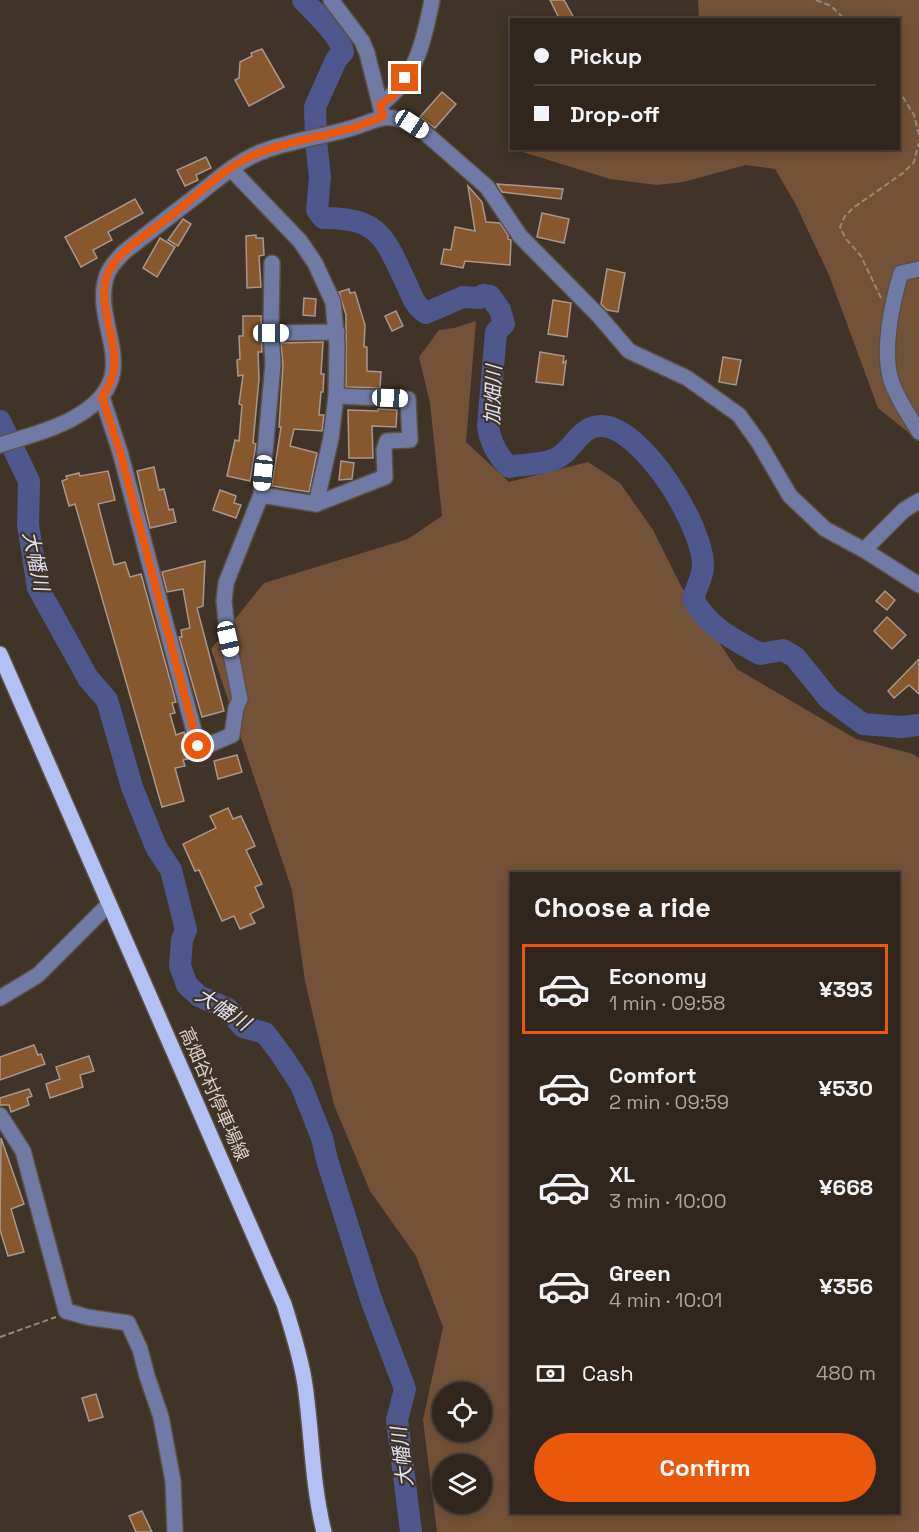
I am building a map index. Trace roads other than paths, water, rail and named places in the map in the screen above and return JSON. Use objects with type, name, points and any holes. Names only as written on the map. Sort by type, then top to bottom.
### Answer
[{"type":"main road","name":"高畑谷村停車場線","points":[[0,654],[284,1304],[305,1384],[316,1500],[324,1532]]},
{"type":"street","points":[[331,0],[362,41],[370,62],[381,111]]},
{"type":"street","points":[[0,445],[38,433],[85,412],[102,397],[111,380],[114,364],[104,286],[111,266],[123,253],[231,169],[260,153],[296,141],[359,127],[381,111],[415,63],[423,41],[432,0]]},
{"type":"street","points":[[381,111],[423,131],[487,187],[520,236],[599,316],[629,351],[687,378],[739,415],[759,443],[790,496],[825,529],[864,550],[919,585]]},
{"type":"street","points":[[231,169],[300,242],[315,263],[333,302],[337,332],[336,396],[331,438],[316,504]]},
{"type":"street","points":[[102,397],[120,452],[198,746],[206,746],[232,735],[236,708],[240,699],[228,639],[224,601],[226,583],[261,495],[273,364],[272,263]]},
{"type":"street","points":[[919,269],[901,273],[895,294],[887,353],[891,383],[919,432]]},
{"type":"street","points":[[271,333],[337,332]]},
{"type":"street","points":[[261,495],[316,504],[385,477],[384,450],[387,441],[410,440],[408,399],[336,396]]},
{"type":"street","points":[[864,550],[904,510],[919,501]]},
{"type":"street","points":[[0,998],[39,975],[109,904]]},
{"type":"street","points":[[0,1115],[23,1151],[66,1311],[87,1317],[128,1323],[140,1349],[161,1417],[173,1481],[175,1532]]},
{"type":"waterway","name":"加畑川","points":[[303,0],[332,32],[343,52],[336,60],[315,107],[320,177],[317,210],[323,218],[358,222],[379,234],[387,244],[415,302],[426,313],[463,297],[490,296],[500,310],[504,324],[496,332],[488,426],[492,443],[509,467],[555,459],[567,451],[582,434],[594,427],[602,426],[618,431],[635,443],[652,460],[693,526],[703,564],[693,599],[706,618],[722,631],[760,654],[783,650],[795,657],[829,699],[863,724],[902,727],[919,725]]},
{"type":"waterway","name":"大幡川","points":[[0,421],[29,481],[28,525],[38,588],[88,678],[107,700],[132,787],[156,847],[171,870],[186,930],[182,940],[180,966],[187,985],[199,996],[228,1009],[243,1027],[265,1033],[301,1085],[322,1138],[371,1299],[405,1389],[397,1420],[411,1532]]}]
